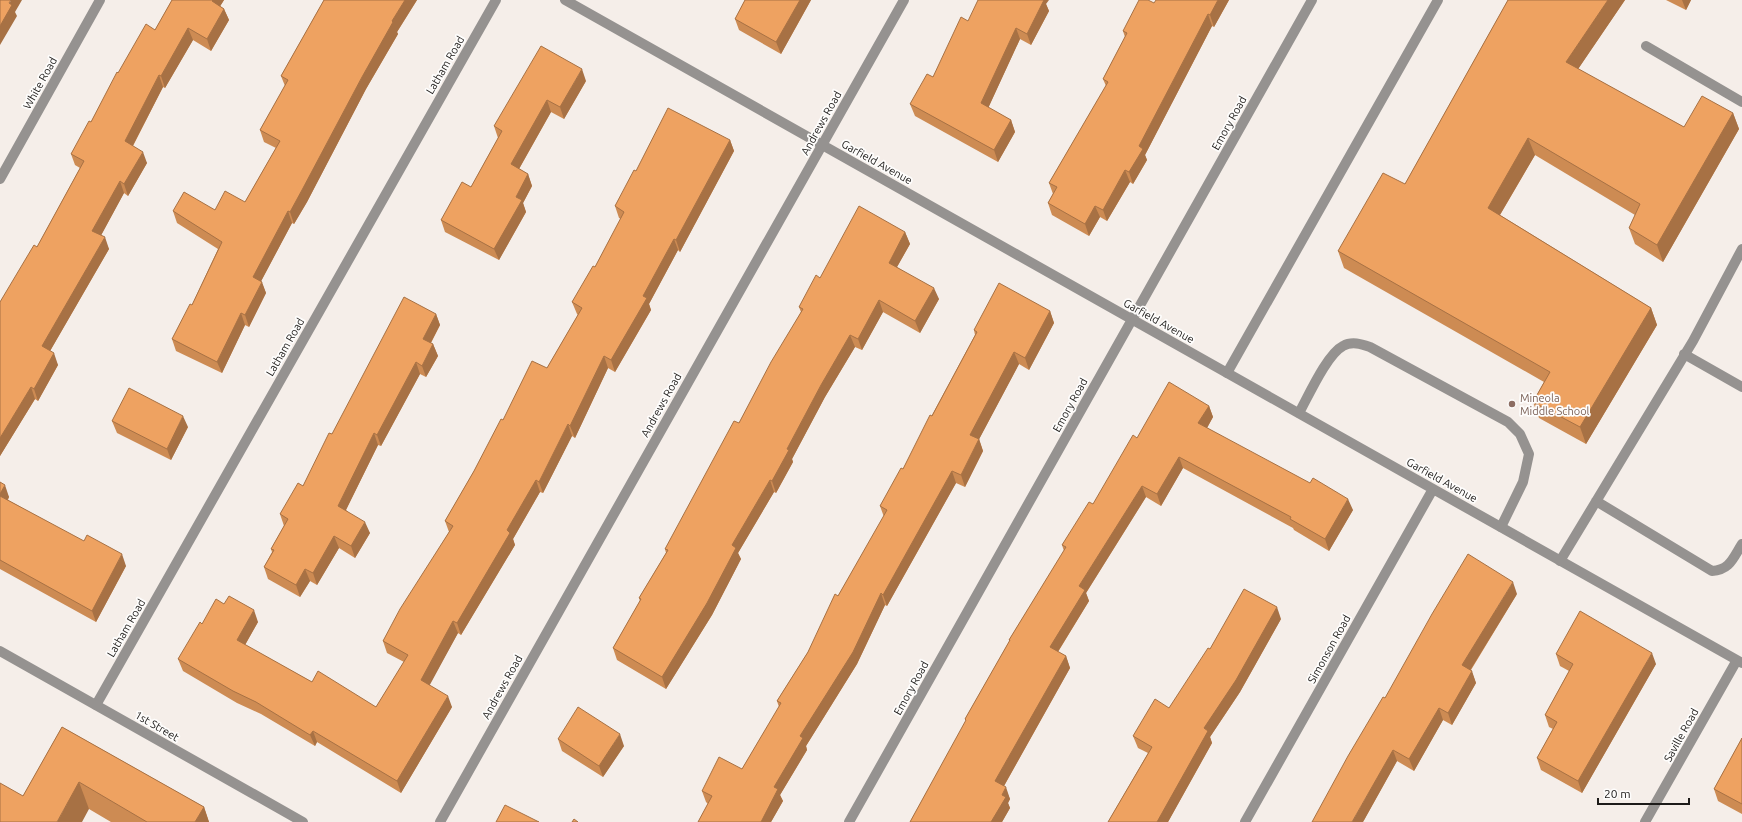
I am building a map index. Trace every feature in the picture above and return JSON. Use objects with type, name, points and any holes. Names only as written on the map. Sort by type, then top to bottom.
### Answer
[{"type":"street","name":"White Road","points":[[0,179],[100,0]]},
{"type":"street","name":"Latham Road","points":[[96,705],[496,0]]},
{"type":"street","name":"Garfield Avenue","points":[[565,0],[1739,661]]},
{"type":"street","name":"Andrews Road","points":[[440,822],[904,0]]},
{"type":"street","name":"Emory Road","points":[[849,822],[1312,0]]},
{"type":"street","points":[[1227,373],[1438,0]]},
{"type":"street","points":[[1646,46],[1742,102]]},
{"type":"street","points":[[1560,561],[1684,354],[1742,249]]},
{"type":"street","points":[[1299,413],[1332,354],[1343,346],[1356,343],[1370,347],[1508,422],[1520,434],[1529,454],[1523,482],[1500,527]]},
{"type":"street","points":[[1684,354],[1742,387]]},
{"type":"street","name":"Simonson Road","points":[[1246,822],[1433,489]]},
{"type":"street","points":[[1596,501],[1712,571],[1721,570],[1730,564],[1742,544]]},
{"type":"street","name":"1st Street","points":[[0,651],[296,820]]},
{"type":"street","name":"Saville Road","points":[[1646,822],[1739,661]]},
{"type":"building","points":[[0,0],[11,0],[9,3],[12,5],[0,26]]},
{"type":"building","points":[[172,0],[213,0],[212,1],[224,9],[207,39],[188,28],[161,76],[159,75],[125,141],[143,152],[124,184],[120,181],[92,231],[105,237],[42,346],[54,353],[34,389],[31,387],[0,438],[0,302],[34,245],[37,247],[84,161],[71,154],[89,121],[91,122],[117,72],[118,73],[146,24],[155,30]]},
{"type":"building","points":[[324,0],[405,0],[392,21],[393,22],[302,190],[290,212],[288,211],[253,277],[262,282],[245,315],[241,313],[217,362],[172,339],[190,304],[192,305],[222,242],[173,211],[184,192],[215,210],[225,191],[245,202],[280,141],[260,130],[288,80],[281,76]]},
{"type":"building","points":[[745,0],[800,0],[776,42],[735,19]]},
{"type":"building","points":[[978,0],[1044,0],[1027,34],[1016,28],[981,103],[1011,120],[994,150],[910,104],[927,74],[933,77],[961,17],[968,21]]},
{"type":"building","points":[[1139,0],[1148,0],[1154,3],[1156,0],[1218,0],[1210,15],[1208,14],[1139,146],[1143,149],[1129,172],[1125,170],[1103,210],[1095,206],[1085,224],[1048,203],[1057,187],[1049,183],[1108,82],[1103,79],[1127,33],[1123,31]]},
{"type":"building","points":[[1508,0],[1608,0],[1566,62],[1684,127],[1702,96],[1733,113],[1657,245],[1629,228],[1640,204],[1528,138],[1488,208],[1651,308],[1580,427],[1533,402],[1550,372],[1338,251],[1383,173],[1405,184]]},
{"type":"building","points":[[541,46],[582,69],[560,107],[547,100],[511,164],[528,174],[516,197],[522,200],[494,249],[441,220],[462,182],[471,187],[502,131],[494,126]]},
{"type":"building","points":[[668,108],[730,140],[676,240],[674,239],[643,296],[647,298],[611,360],[604,356],[570,426],[568,424],[539,482],[536,480],[507,530],[510,533],[457,623],[453,621],[421,680],[448,696],[397,781],[313,731],[310,735],[256,702],[233,691],[178,659],[200,622],[202,624],[216,599],[224,604],[229,596],[254,610],[237,640],[312,682],[318,671],[376,707],[408,655],[383,641],[400,609],[453,526],[445,521],[474,471],[501,419],[503,420],[532,361],[547,368],[582,308],[572,302],[593,266],[595,267],[624,212],[615,206],[634,170],[636,171]]},
{"type":"building","points":[[859,206],[905,232],[889,263],[934,288],[915,321],[879,300],[858,339],[850,335],[821,385],[772,481],[770,480],[732,545],[736,548],[707,603],[662,677],[613,648],[641,599],[639,598],[668,550],[665,549],[734,421],[739,423],[771,362],[803,309],[799,307],[816,275],[820,278]]},
{"type":"building","points":[[999,283],[1050,311],[1025,358],[1014,352],[970,435],[979,439],[961,475],[952,471],[883,595],[881,593],[853,652],[800,736],[803,738],[774,787],[778,789],[761,822],[698,822],[712,796],[702,791],[719,757],[742,769],[781,703],[777,701],[808,652],[835,594],[838,596],[887,510],[880,506],[901,468],[903,469],[930,415],[932,416],[977,332],[974,330]]},
{"type":"building","points":[[404,297],[436,314],[423,339],[433,344],[422,366],[416,362],[377,435],[374,433],[338,506],[365,522],[351,546],[334,536],[313,573],[305,569],[296,585],[264,567],[274,550],[271,549],[288,519],[280,514],[298,483],[303,486],[329,433],[332,434]]},
{"type":"building","points":[[1169,382],[1209,406],[1198,423],[1310,483],[1313,478],[1348,499],[1325,539],[1290,519],[1291,517],[1179,457],[1157,494],[1142,486],[1079,586],[1085,590],[1050,647],[1066,656],[995,781],[1006,787],[1002,795],[1006,797],[991,822],[910,822],[1009,640],[1066,547],[1062,545],[1089,502],[1093,504],[1133,435],[1137,438]]},
{"type":"building","points":[[129,388],[183,416],[167,449],[112,421]]},
{"type":"building","points":[[0,482],[5,485],[0,494]]},
{"type":"building","points":[[0,496],[84,541],[87,535],[122,554],[92,611],[0,560]]},
{"type":"building","points":[[1468,554],[1513,582],[1462,665],[1472,671],[1448,713],[1439,708],[1409,759],[1393,750],[1352,822],[1312,822],[1348,756],[1383,697],[1385,698],[1432,614]]},
{"type":"building","points":[[1244,589],[1277,607],[1236,680],[1204,728],[1208,731],[1157,822],[1108,822],[1152,747],[1133,736],[1155,699],[1169,708],[1208,648],[1210,649]]},
{"type":"building","points":[[1580,611],[1652,653],[1578,781],[1537,758],[1557,722],[1545,715],[1573,664],[1556,654]]},
{"type":"building","points":[[578,707],[620,734],[599,766],[558,739]]},
{"type":"building","points":[[62,727],[204,807],[195,822],[147,822],[79,782],[57,822],[0,822],[0,783],[23,796]]},
{"type":"building","points":[[1742,738],[1742,804],[1714,789]]},
{"type":"building","points":[[505,805],[539,822],[496,822]]},
{"type":"place","name":"Mineola Middle School","points":[[1512,404]]}]
